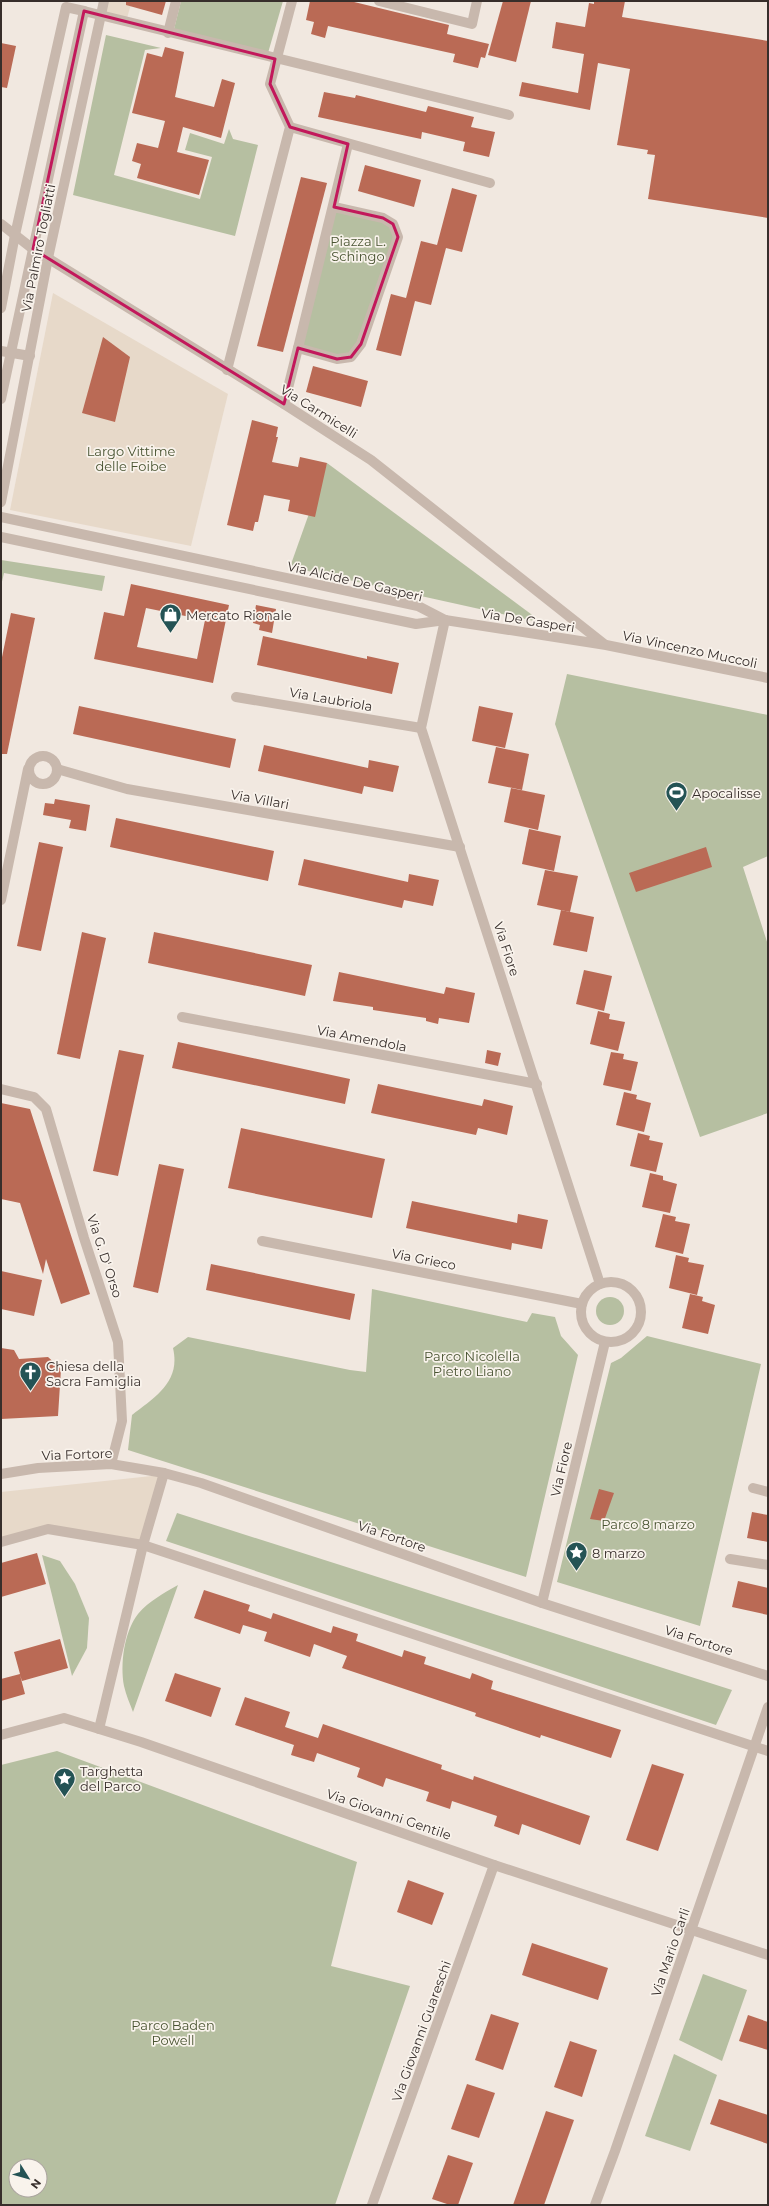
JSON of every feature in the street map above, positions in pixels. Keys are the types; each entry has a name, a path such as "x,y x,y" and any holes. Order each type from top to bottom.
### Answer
{"street":[{"name":"Via Palmiro Togliatti","path":"1,502 48,258 104,1"},
{"path":"168,33 176,1"},
{"path":"227,370 290,127 270,84 275,59 292,1"},
{"path":"379,1 472,24 477,1"},
{"path":"1,308 15,235 66,7 508,115"},
{"name":"Via Palmiro Togliatti","path":"1,399 84,11"},
{"path":"290,127 490,183"},
{"path":"284,404 334,207 348,144"},
{"path":"298,348 337,359 350,357 361,344 398,237 392,224 383,218 334,207"},
{"name":"Via Carmicelli","path":"1,224 33,249 284,404 371,460 606,645"},
{"path":"1,351 30,356"},
{"name":"Via Alcide De Gasperi","path":"1,517 418,606 445,620"},
{"name":"Via Alcide De Gasperi","path":"1,536 416,624 445,620"},
{"path":"421,728 445,620"},
{"name":"Via De Gasperi","path":"445,620 606,645"},
{"name":"Via Vincenzo Muccoli","path":"606,645 768,678"},
{"name":"Via Laubriola","path":"236,697 421,728"},
{"name":"Via Fiore","path":"421,728 537,1084 600,1284"},
{"path":"1,900 28,769 34,758 42,756 53,760 57,769 53,780 44,784 32,780 28,769"},
{"name":"Via Villari","path":"57,769 127,789 460,847"},
{"name":"Via Amendola","path":"182,1018 537,1084"},
{"name":"Via G. D' Orso","path":"1,1089 34,1097 46,1109 84,1238 113,1323 118,1342 122,1421 111,1464"},
{"name":"Via Grieco","path":"262,1241 582,1304"},
{"path":"610,1282 620,1283 629,1288 636,1295 641,1304 642,1314 639,1324 633,1333 625,1339 615,1342 605,1342 596,1338 584,1325 581,1314 582,1304 586,1295 600,1284 610,1282"},
{"name":"Via Fiore","path":"542,1603 605,1342"},
{"name":"Via Fortore","path":"1,1474 38,1468 111,1464 164,1473 201,1483 542,1603 768,1676"},
{"path":"100,1729 143,1545 164,1473"},
{"path":"753,1488 768,1492"},
{"path":"1,1542 48,1529 143,1545 768,1751"},
{"path":"730,1559 768,1565"},
{"name":"Via Mario Carli","path":"595,2205 615,2151 768,1706"},
{"name":"Via Giovanni Gentile","path":"1,1735 64,1718 100,1729 494,1865 692,1928 768,1955"},
{"name":"Via Giovanni Guareschi","path":"372,2205 494,1865"}],"highlighted area":[{"path":"84,11 275,59 270,84 290,127 348,144 334,207 383,218 393,224 398,237 361,344 351,357 337,359 298,348 284,404 33,249"}],"green space":[{"path":"181,1 283,1 268,53 174,29"},
{"path":"106,35 161,48 145,50 114,175 200,199 212,157 185,150 190,133 224,144 229,129 233,139 258,145 235,236 73,195"},
{"name":"Piazza L. Schingo","path":"334,207 383,218 398,237 351,357 298,348"},
{"path":"327,463 543,623 290,567"},
{"path":"1,560 105,576 102,591 4,573 1,586"},
{"path":"567,674 768,715 768,856 743,867 768,945 768,1113 700,1137 555,724"},
{"name":"Parco Nicolella Pietro Liano","path":"372,1289 527,1322 532,1313 555,1317 561,1336 578,1355 526,1577 128,1450 132,1415 164,1388 170,1379 173,1370 173,1348 188,1337 366,1372"},
{"path":"610,1297 616,1298 620,1301 623,1305 623,1317 620,1321 616,1324 610,1325 604,1324 600,1321 597,1317 596,1311 597,1305 600,1301 604,1298"},
{"name":"Parco 8 marzo","path":"647,1336 761,1364 700,1626 557,1582 611,1363 621,1358"},
{"path":"177,1513 732,1690 716,1725 166,1541"},
{"path":"42,1555 60,1561 75,1584 89,1618 87,1648 72,1676"},
{"path":"178,1585 133,1712 125,1689 123,1677 124,1648 129,1630 133,1621 142,1609"},
{"name":"Parco Baden Powell","path":"57,1751 357,1862 331,1966 410,1986 335,2205 1,2205 1,1765"},
{"path":"703,1974 747,1990 722,2061 679,2040"},
{"path":"674,2054 717,2075 690,2151 645,2136"}],"shaded area":[{"path":"108,1 132,1 127,18 105,12"},
{"name":"Largo Vittime delle Foibe","path":"53,293 228,394 191,546 10,510"},
{"path":"161,1475 142,1542 48,1527 1,1539 1,1492"}],"building":[{"path":"126,1 166,1 162,15 126,5"},
{"path":"310,1 350,1 449,25 447,34 489,44 485,58 481,57 478,68 453,62 455,54 328,26 325,38 311,34 314,22 306,20"},
{"path":"503,1 531,1 516,62 488,55"},
{"path":"594,1 625,1 622,17 768,41 768,218 648,199 655,155 647,154 648,150 617,145 630,69 598,63 590,110 519,96 522,82 578,93 584,54 552,48 556,22 585,27 589,3 594,4"},
{"path":"1,43 16,46 7,88 1,87"},
{"path":"165,47 184,52 175,97 214,107 222,79 235,83 221,138 183,127 177,152 209,160 199,195 137,178 141,164 132,161 137,143 158,148 165,121 132,113 147,53 162,57"},
{"path":"324,92 355,98 356,95 426,112 428,106 474,117 471,127 495,132 489,157 463,151 465,142 422,132 421,139 318,117"},
{"path":"365,165 421,180 414,207 358,191"},
{"path":"301,177 327,183 283,352 257,346"},
{"path":"452,188 477,195 462,252 446,248 431,305 415,301 401,356 376,350 391,294 406,298 421,241 437,245"},
{"path":"103,337 130,357 115,422 82,413"},
{"path":"313,366 368,381 361,407 306,392"},
{"path":"252,420 278,427 276,437 278,437 272,462 298,467 300,457 327,463 315,517 288,511 290,500 264,495 258,522 255,522 253,531 227,525"},
{"path":"131,584 229,605 213,683 94,659 104,612 124,616","holes":["146,608 205,620 197,659 137,647"]},
{"path":"256,605 276,609 272,633 259,630 260,625 253,623"},
{"path":"11,613 35,618 7,754 1,754 1,662"},
{"path":"263,636 367,659 367,656 399,663 392,694 257,665"},
{"path":"79,706 236,739 230,768 73,734"},
{"path":"479,706 513,713 505,748 472,741"},
{"path":"264,745 368,768 369,760 399,766 393,792 364,786 362,794 258,771"},
{"path":"496,747 529,754 522,790 488,783"},
{"path":"511,788 545,795 538,830 504,822"},
{"path":"55,799 90,805 86,831 69,828 71,820 43,815 45,803 54,804"},
{"path":"116,818 274,851 268,881 110,847"},
{"path":"529,829 561,836 554,871 522,864"},
{"path":"39,842 63,847 41,951 17,946"},
{"path":"706,847 712,867 636,892 629,873"},
{"path":"304,859 408,882 409,874 439,880 433,906 404,900 402,908 298,885"},
{"path":"545,870 578,876 570,912 537,905"},
{"path":"561,910 594,917 587,952 553,945"},
{"path":"82,932 106,938 80,1059 57,1054"},
{"path":"154,932 312,965 305,996 148,963"},
{"path":"584,970 612,976 604,1011 576,1004"},
{"path":"339,972 444,994 446,987 475,993 469,1023 439,1018 438,1024 426,1021 426,1018 373,1010 373,1007 333,1001"},
{"path":"598,1011 610,1014 609,1019 625,1022 618,1051 590,1044"},
{"path":"178,1042 350,1079 345,1104 172,1068"},
{"path":"119,1050 144,1055 118,1176 93,1171"},
{"path":"487,1050 501,1053 498,1066 485,1063"},
{"path":"611,1052 624,1054 623,1059 638,1062 631,1091 603,1085"},
{"path":"378,1084 482,1106 484,1099 513,1106 507,1135 478,1128 476,1135 371,1113"},
{"path":"624,1092 637,1095 636,1099 651,1103 644,1132 616,1125"},
{"path":"1,1103 30,1109 90,1294 61,1304 46,1259 43,1274 20,1203 1,1199"},
{"path":"241,1128 385,1159 372,1218 228,1188"},
{"path":"638,1133 650,1136 649,1140 663,1143 656,1172 630,1166"},
{"path":"159,1164 184,1169 158,1293 133,1287"},
{"path":"650,1173 663,1176 663,1180 677,1184 670,1213 642,1207"},
{"path":"412,1201 517,1223 518,1214 548,1220 542,1249 512,1243 511,1250 406,1228"},
{"path":"663,1214 676,1217 675,1221 690,1224 683,1254 655,1247"},
{"path":"676,1255 689,1258 688,1262 704,1265 697,1295 669,1288"},
{"path":"211,1264 355,1294 350,1320 206,1290"},
{"path":"1,1271 42,1280 34,1316 1,1309"},
{"path":"690,1294 703,1297 702,1301 715,1305 708,1334 682,1328"},
{"name":"Chiesa della Sacra Famiglia","path":"1,1348 14,1350 19,1359 48,1357 61,1369 58,1416 1,1419"},
{"path":"599,1489 614,1493 604,1521 590,1519"},
{"path":"752,1512 768,1515 768,1542 747,1538"},
{"path":"37,1553 46,1584 1,1597 1,1563"},
{"path":"738,1581 768,1588 768,1615 732,1607"},
{"path":"204,1590 250,1605 248,1611 271,1619 273,1613 331,1633 333,1626 358,1634 356,1641 402,1657 404,1650 426,1657 424,1664 470,1679 472,1673 493,1681 491,1689 621,1730 611,1758 541,1735 540,1738 475,1716 476,1713 342,1668 347,1656 314,1644 310,1657 264,1641 267,1632 243,1625 240,1634 194,1618"},
{"path":"60,1639 68,1668 22,1681 20,1675 25,1694 1,1701 1,1679 20,1674 14,1652"},
{"path":"175,1673 221,1688 211,1717 165,1701"},
{"path":"245,1697 290,1712 285,1727 318,1738 323,1724 442,1765 441,1769 473,1780 474,1776 590,1816 580,1845 522,1824 519,1835 494,1826 497,1816 452,1801 450,1809 426,1801 429,1792 386,1778 383,1787 357,1777 360,1768 317,1753 314,1762 291,1755 294,1745 235,1725"},
{"path":"652,1764 684,1774 658,1851 626,1840"},
{"path":"408,1880 444,1893 432,1925 397,1912"},
{"path":"532,1943 608,1968 598,2000 522,1975"},
{"path":"491,2014 519,2023 503,2070 475,2060"},
{"path":"748,2015 768,2022 768,2050 739,2041"},
{"path":"570,2041 597,2050 582,2097 554,2087"},
{"path":"467,2084 495,2093 479,2138 451,2129"},
{"path":"719,2099 768,2115 768,2144 710,2124"},
{"path":"546,2111 574,2120 544,2205 513,2205"},
{"path":"448,2155 473,2163 458,2205 450,2205 432,2199"}],"place":[{"name":"Mercato Rionale","path":"171,634"},
{"name":"Apocalisse","path":"677,812"},
{"name":"Chiesa della Sacra Famiglia","path":"30,1392"},
{"name":"8 marzo","path":"577,1572"},
{"name":"Targhetta del Parco","path":"65,1798"}]}
